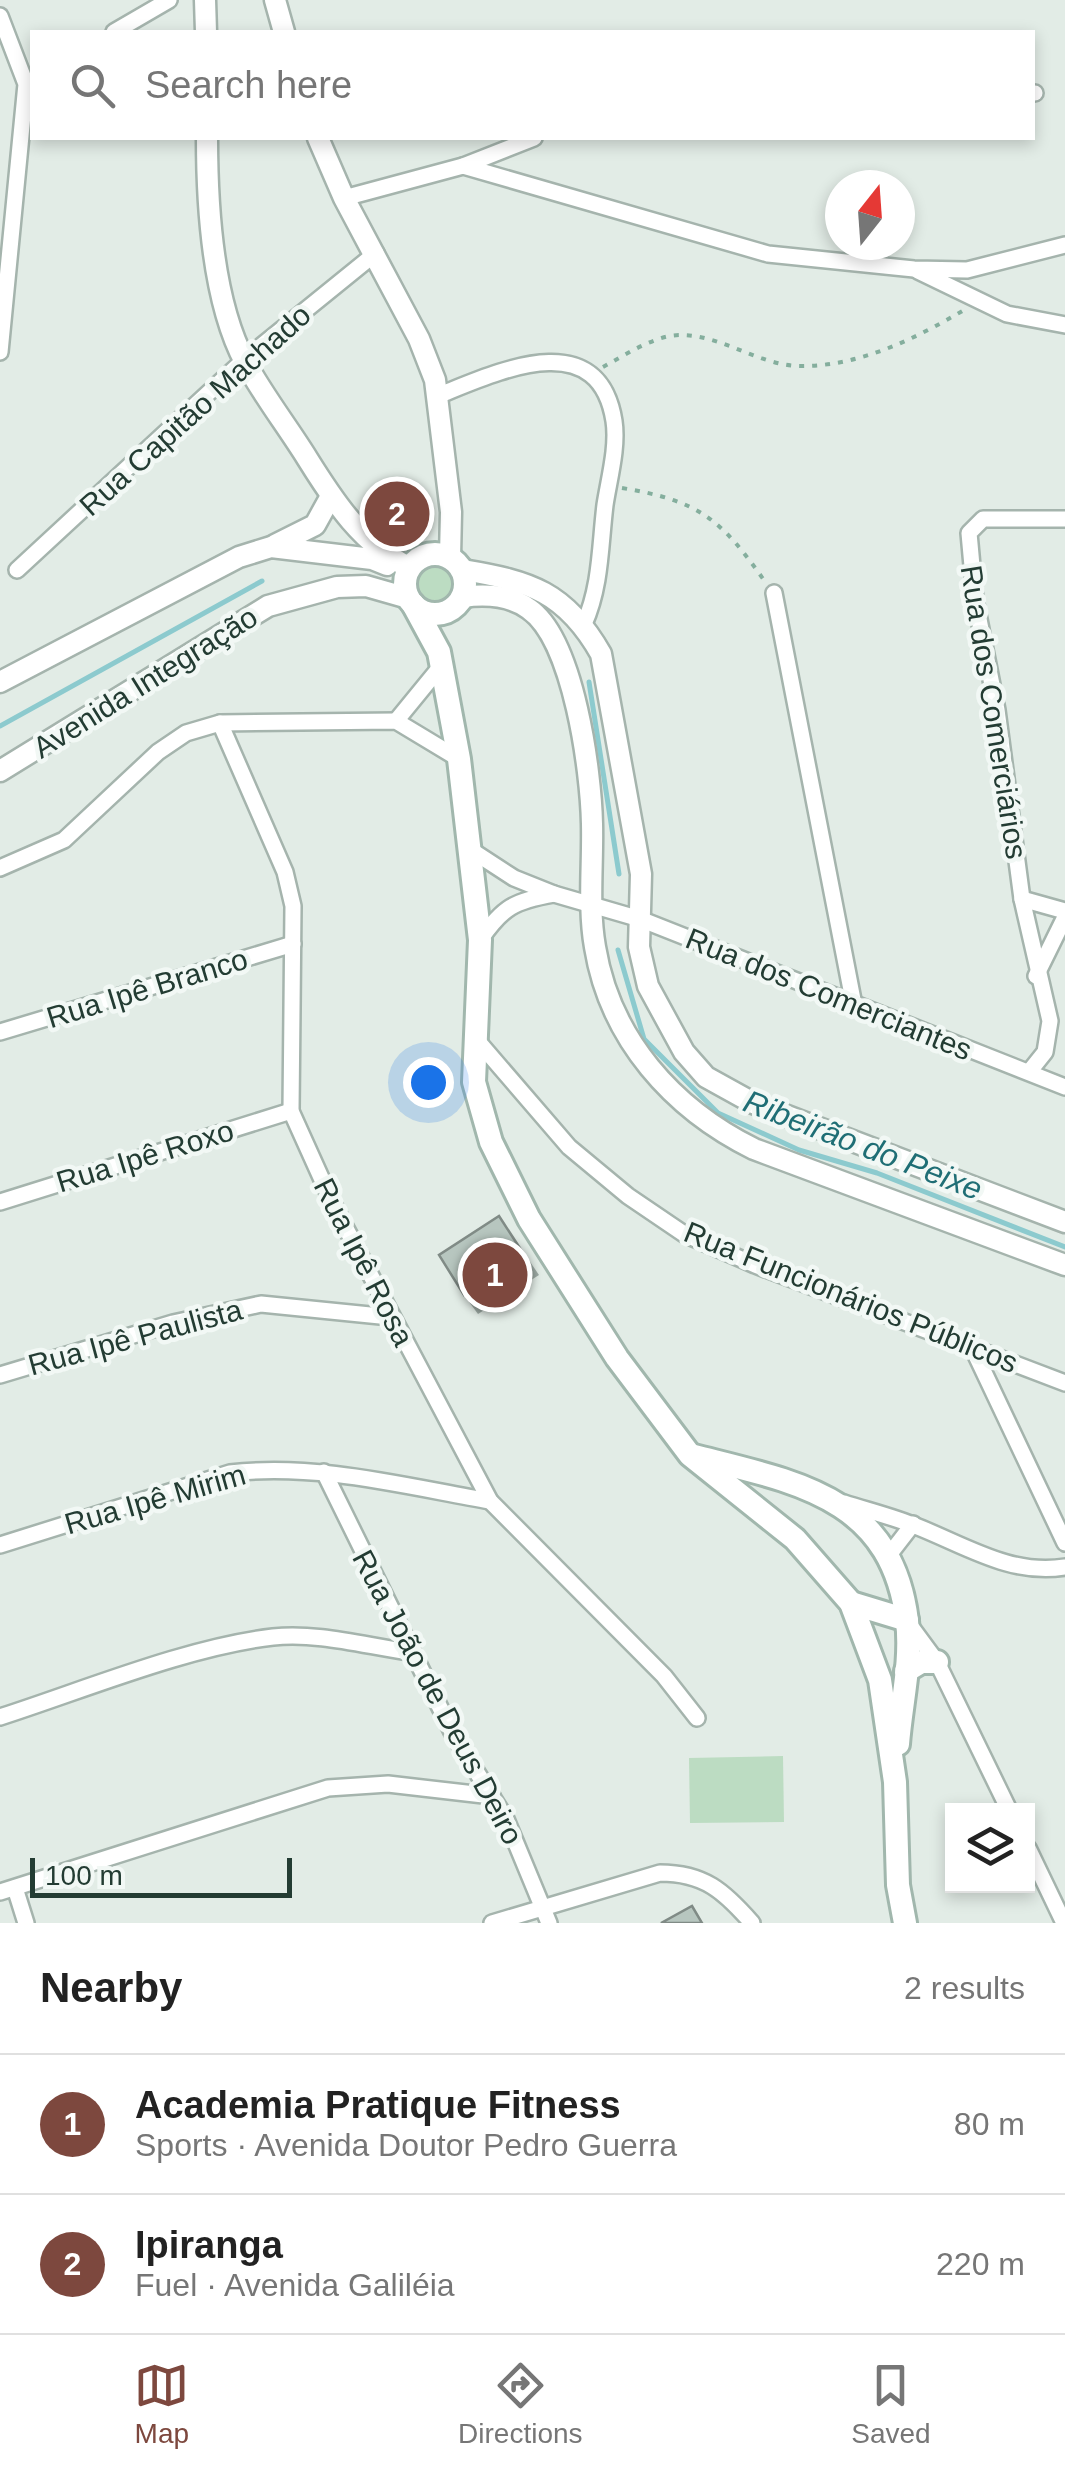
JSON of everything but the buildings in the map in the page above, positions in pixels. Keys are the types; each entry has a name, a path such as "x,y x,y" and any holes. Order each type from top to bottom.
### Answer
{"main road":[{"path":"440,659 456,604 456,564 428,554 408,571 411,601 440,659 458,759 480,940 472,1034 474,1082 491,1142 529,1219 617,1358 690,1455 795,1539 851,1602 865,1631 880,1680 894,1782 898,1885 905,1923"},
{"path":"411,601 430,614 456,604"},
{"path":"690,1455 779,1479 836,1500 868,1526 889,1555 907,1620 906,1671 894,1782"},
{"path":"755,1506 779,1479"},
{"path":"851,1602 907,1620"},
{"path":"906,1671 921,1662 937,1662"}],"street":[{"path":"117,30 169,0"},
{"path":"206,0 206,30"},
{"path":"275,0 283,30"},
{"path":"0,16 29,82 0,352"},
{"path":"206,140 207,208 226,306 244,360 331,496 374,548 408,571"},
{"path":"319,140 344,198 419,339 437,396 456,564 546,592 584,624 601,654 642,874 639,947 648,986 684,1052 706,1077 796,1121 1065,1222"},
{"path":"344,198 463,166 529,140"},
{"path":"463,166 768,254 914,270 966,270 1065,246"},
{"name":"Rua Capitão Machado","path":"17,570 244,360 376,254"},
{"path":"914,270 1007,314 1065,326"},
{"path":"437,396 535,361 563,363 590,374 607,401 614,422 595,600 584,624"},
{"path":"271,547 315,525 331,496"},
{"name":"Rua dos Comerciários","path":"1029,1072 1045,1052 1050,1036 1022,899 997,710 974,599 968,548 972,526 984,519 1065,519"},
{"name":"Avenida Integração","path":"0,682 239,557 271,547 372,559 408,571"},
{"name":"Avenida Integração","path":"0,771 268,606 338,587 366,586 411,601"},
{"path":"774,593 854,1005"},
{"path":"456,604 506,598 530,609 548,628 564,660 592,819 594,946 617,1016 643,1062 703,1120 754,1149 1065,1265"},
{"path":"396,722 440,659"},
{"path":"0,868 64,840 158,752 186,733 220,723 396,722 458,759"},
{"name":"Rua Ipê Rosa","path":"220,723 285,872 294,944 291,1111 390,1317 490,1501 664,1676 697,1718"},
{"name":"Rua dos Comerciantes","path":"471,850 514,878 554,894 640,919 1065,1087"},
{"path":"480,940 499,913 522,899 554,894"},
{"name":"Rua dos Comerciários","path":"1022,899 1065,914"},
{"path":"1036,976 1065,914"},
{"name":"Rua Ipê Branco","path":"0,1032 294,944"},
{"name":"Rua Funcionários Públicos","path":"472,1034 569,1147 628,1196 684,1234 1065,1383"},
{"name":"Rua Ipê Roxo","path":"0,1202 291,1111"},
{"name":"Rua Ipê Paulista","path":"0,1374 174,1323 261,1304 390,1317"},
{"path":"973,1349 1065,1543"},
{"name":"Rua Ipê Mirim","path":"0,1545 230,1472 267,1468 324,1472 490,1501"},
{"name":"Rua João de Deus Deiro","path":"324,1472 410,1652 453,1734 492,1796 549,1923"},
{"path":"836,1500 913,1524 1024,1568 1065,1567"},
{"path":"889,1555 913,1524"},
{"path":"907,1620 937,1662 1006,1803"},
{"path":"0,1717 216,1648 274,1637 304,1636 410,1652"},
{"path":"26,1923 8,1890 328,1788 388,1784 492,1796"},
{"path":"1035,1863 1064,1923"},
{"path":"492,1923 660,1872 688,1873 710,1881 752,1923"}],"path":[{"path":"590,374 647,343 685,334 781,364 801,366 858,357 913,340 980,300"},
{"path":"608,486 674,497 695,506 722,527 774,593"}],"green space":[{"path":"435,558 452,565 459,582 452,599 435,606 418,599 411,582 418,565"},
{"path":"783,1756 784,1822 690,1823 689,1758"}],"waterway":[{"name":"Ribeirão do Peixe","path":"0,726 262,581"},
{"name":"Ribeirão do Peixe","path":"589,682 619,874"},
{"name":"Ribeirão do Peixe","path":"618,950 644,1039 718,1113 799,1150 877,1173 1065,1247"}],"place":[{"name":"Ipiranga","path":"397,514"},
{"name":"Academia Pratique Fitness","path":"495,1275"}]}
